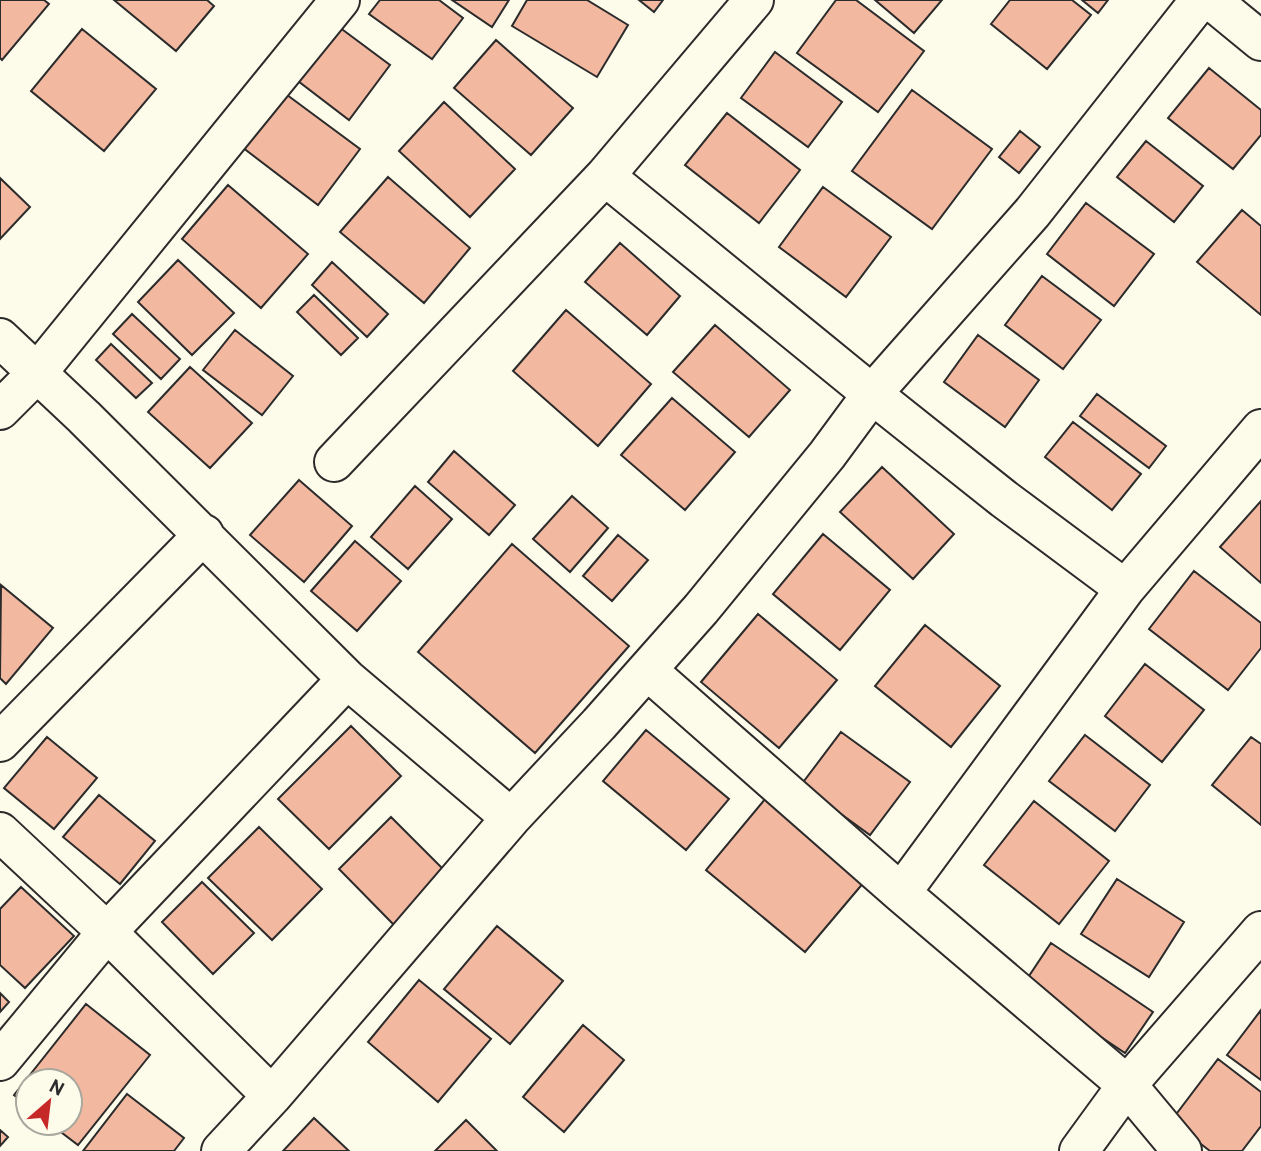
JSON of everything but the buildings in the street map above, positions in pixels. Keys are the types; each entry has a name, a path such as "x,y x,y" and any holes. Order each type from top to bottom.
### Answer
{"street":[{"path":"0,410 37,373 340,0"},
{"path":"334,462 606,176 754,0"},
{"path":"221,1151 272,1096 511,818 600,724 701,609 827,455 872,394 1032,213 1200,0"},
{"path":"1211,0 1261,41"},
{"path":"606,176 872,394 1004,499 1125,589"},
{"path":"0,338 204,534 347,679 511,818"},
{"path":"901,893 1125,589 1261,429"},
{"path":"0,742 204,534"},
{"path":"647,670 901,893 1127,1085 1182,1151"},
{"path":"0,1061 107,932 347,679"},
{"path":"0,832 107,932 272,1096"},
{"path":"1079,1151 1127,1085 1261,931"}]}
